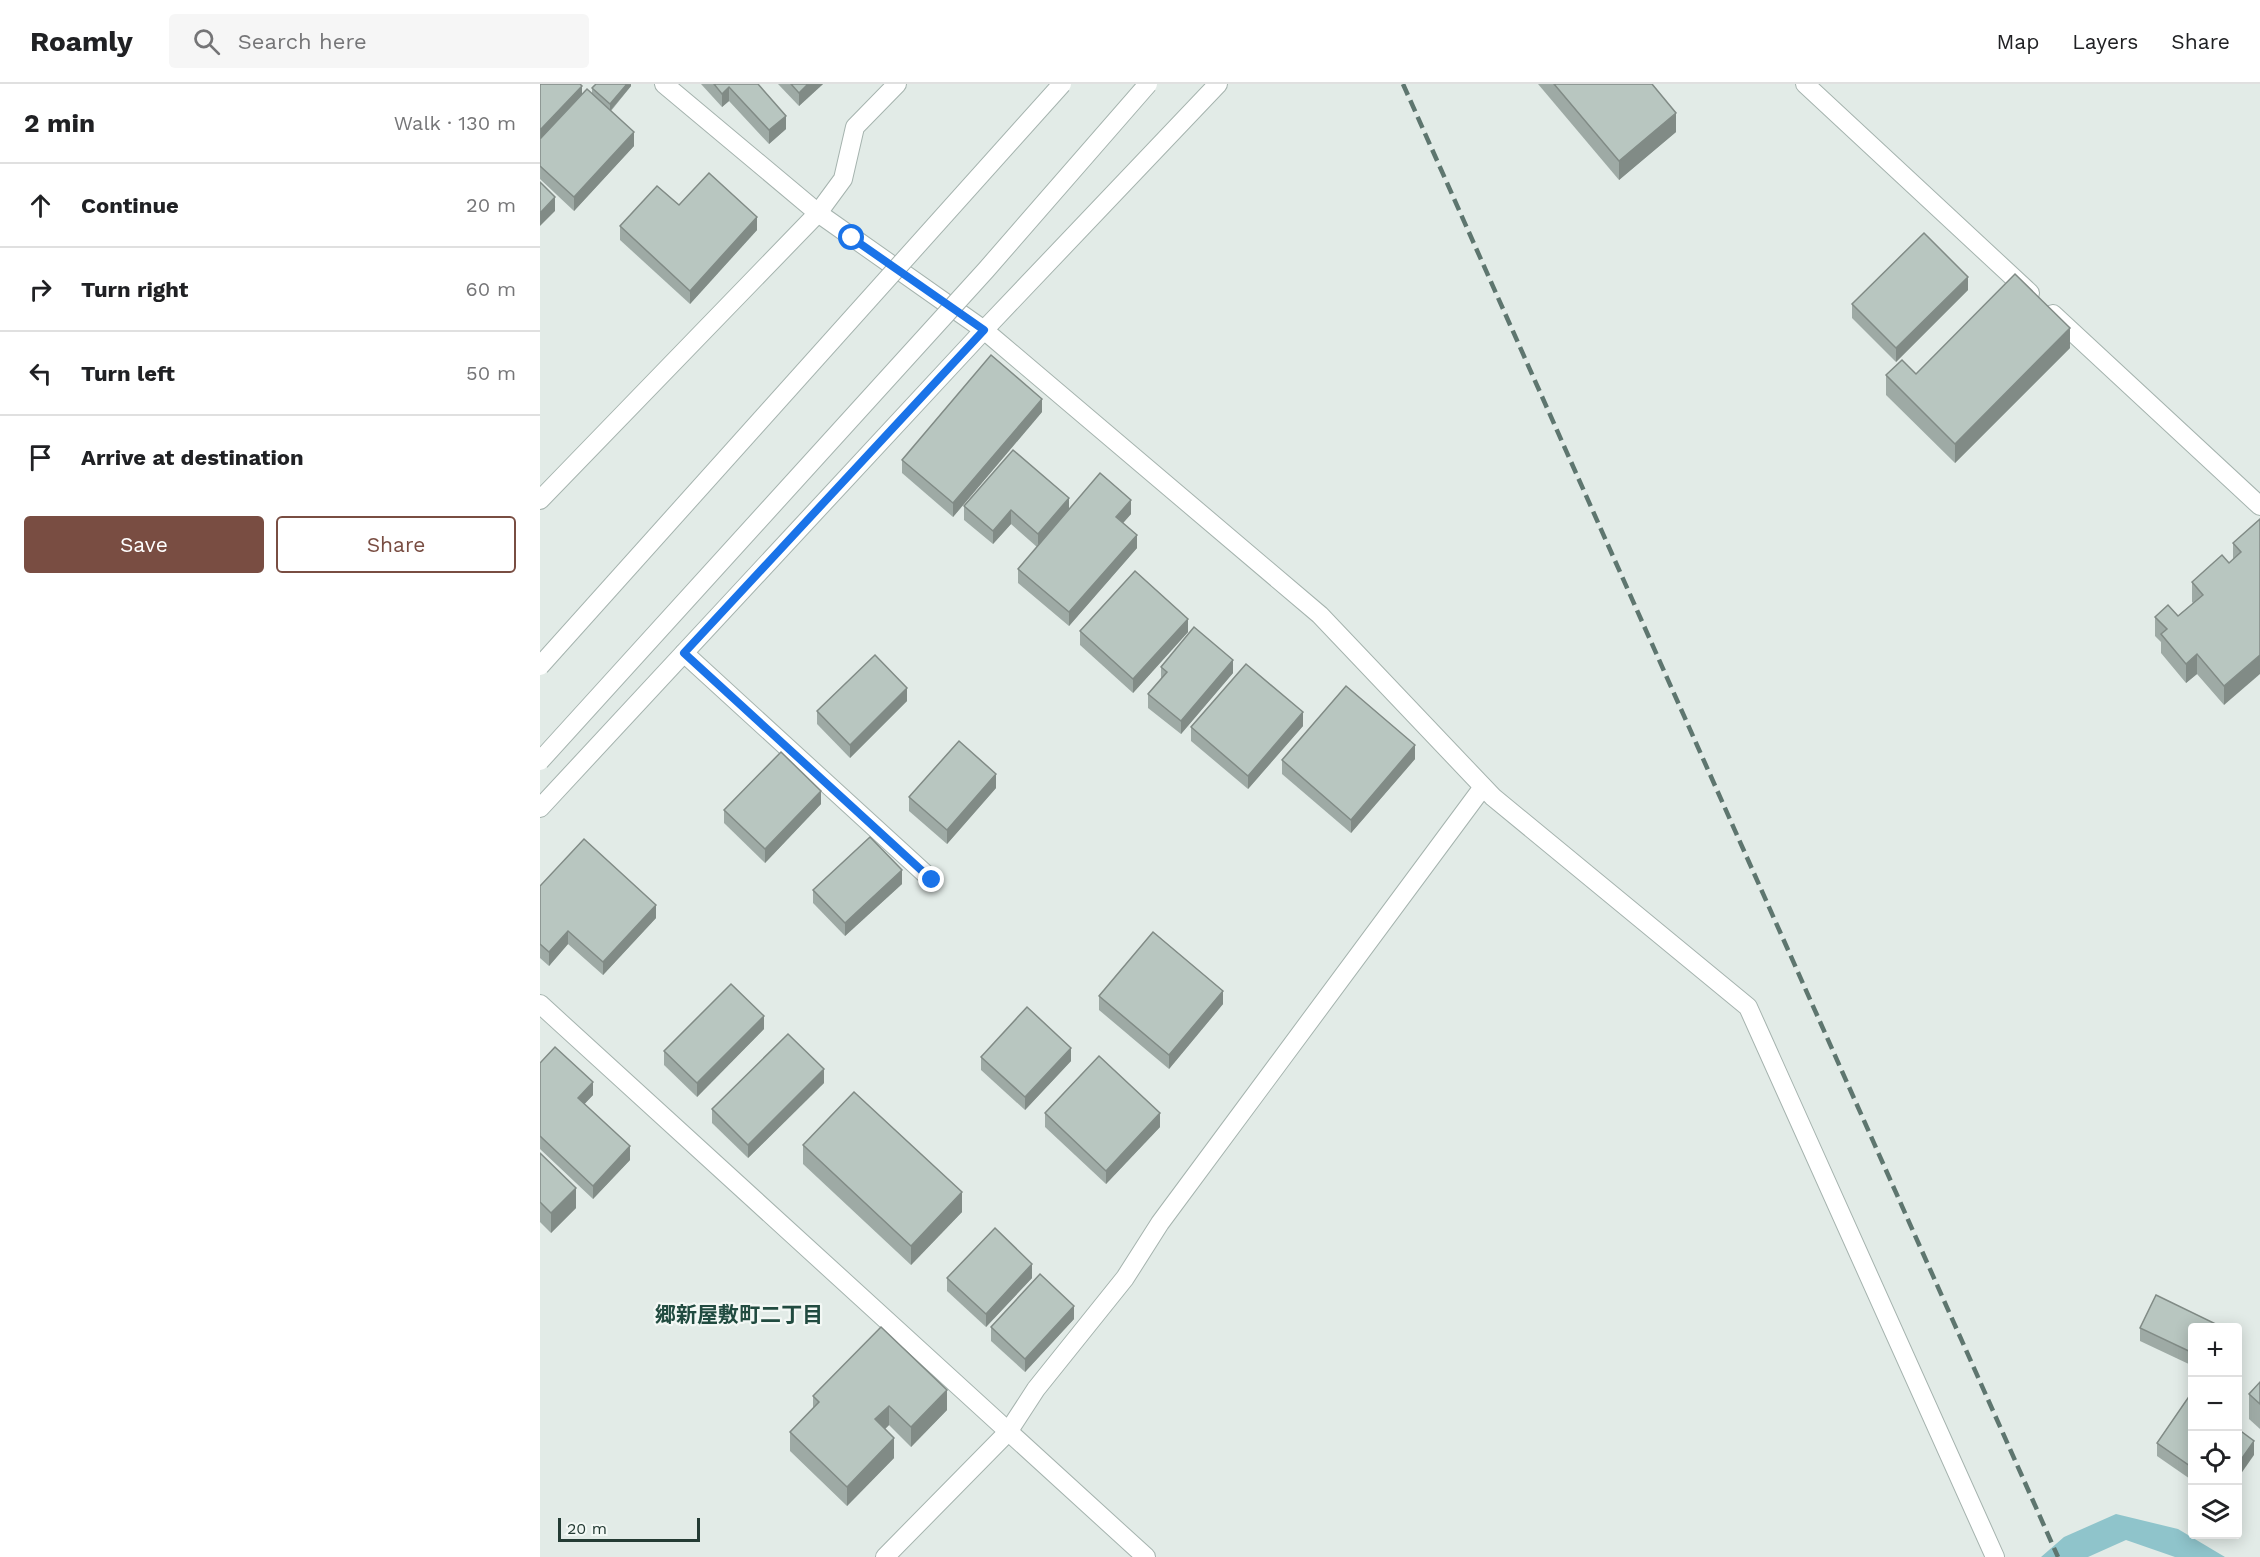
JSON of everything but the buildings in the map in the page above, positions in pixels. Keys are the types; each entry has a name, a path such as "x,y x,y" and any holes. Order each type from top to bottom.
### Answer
{"street":[{"path":"664,84 818,213 984,330 1320,615 1483,787 1748,1007 1995,1557"},
{"path":"540,500 818,213 843,179 855,127 897,84"},
{"path":"540,666 1062,84"},
{"path":"540,761 986,270 1148,84"},
{"path":"540,808 984,330 1218,84"},
{"path":"1805,84 2260,506"},
{"path":"684,653 932,880"},
{"path":"885,1557 1008,1432 1036,1389 1125,1278 1160,1223 1483,787"},
{"path":"540,1004 1146,1557"}],"water":[{"path":"2116,1514 2178,1529 2188,1535 2188,1539 2195,1539 2225,1557 2175,1557 2126,1540 2088,1557 2041,1557 2064,1537"}],"railway":[{"path":"1403,84 2058,1557"}],"district":[{"name":"郷新屋敷町二丁目","path":"739,1314"}],"route":[{"path":"852,238 984,330 684,653 932,880"}]}
